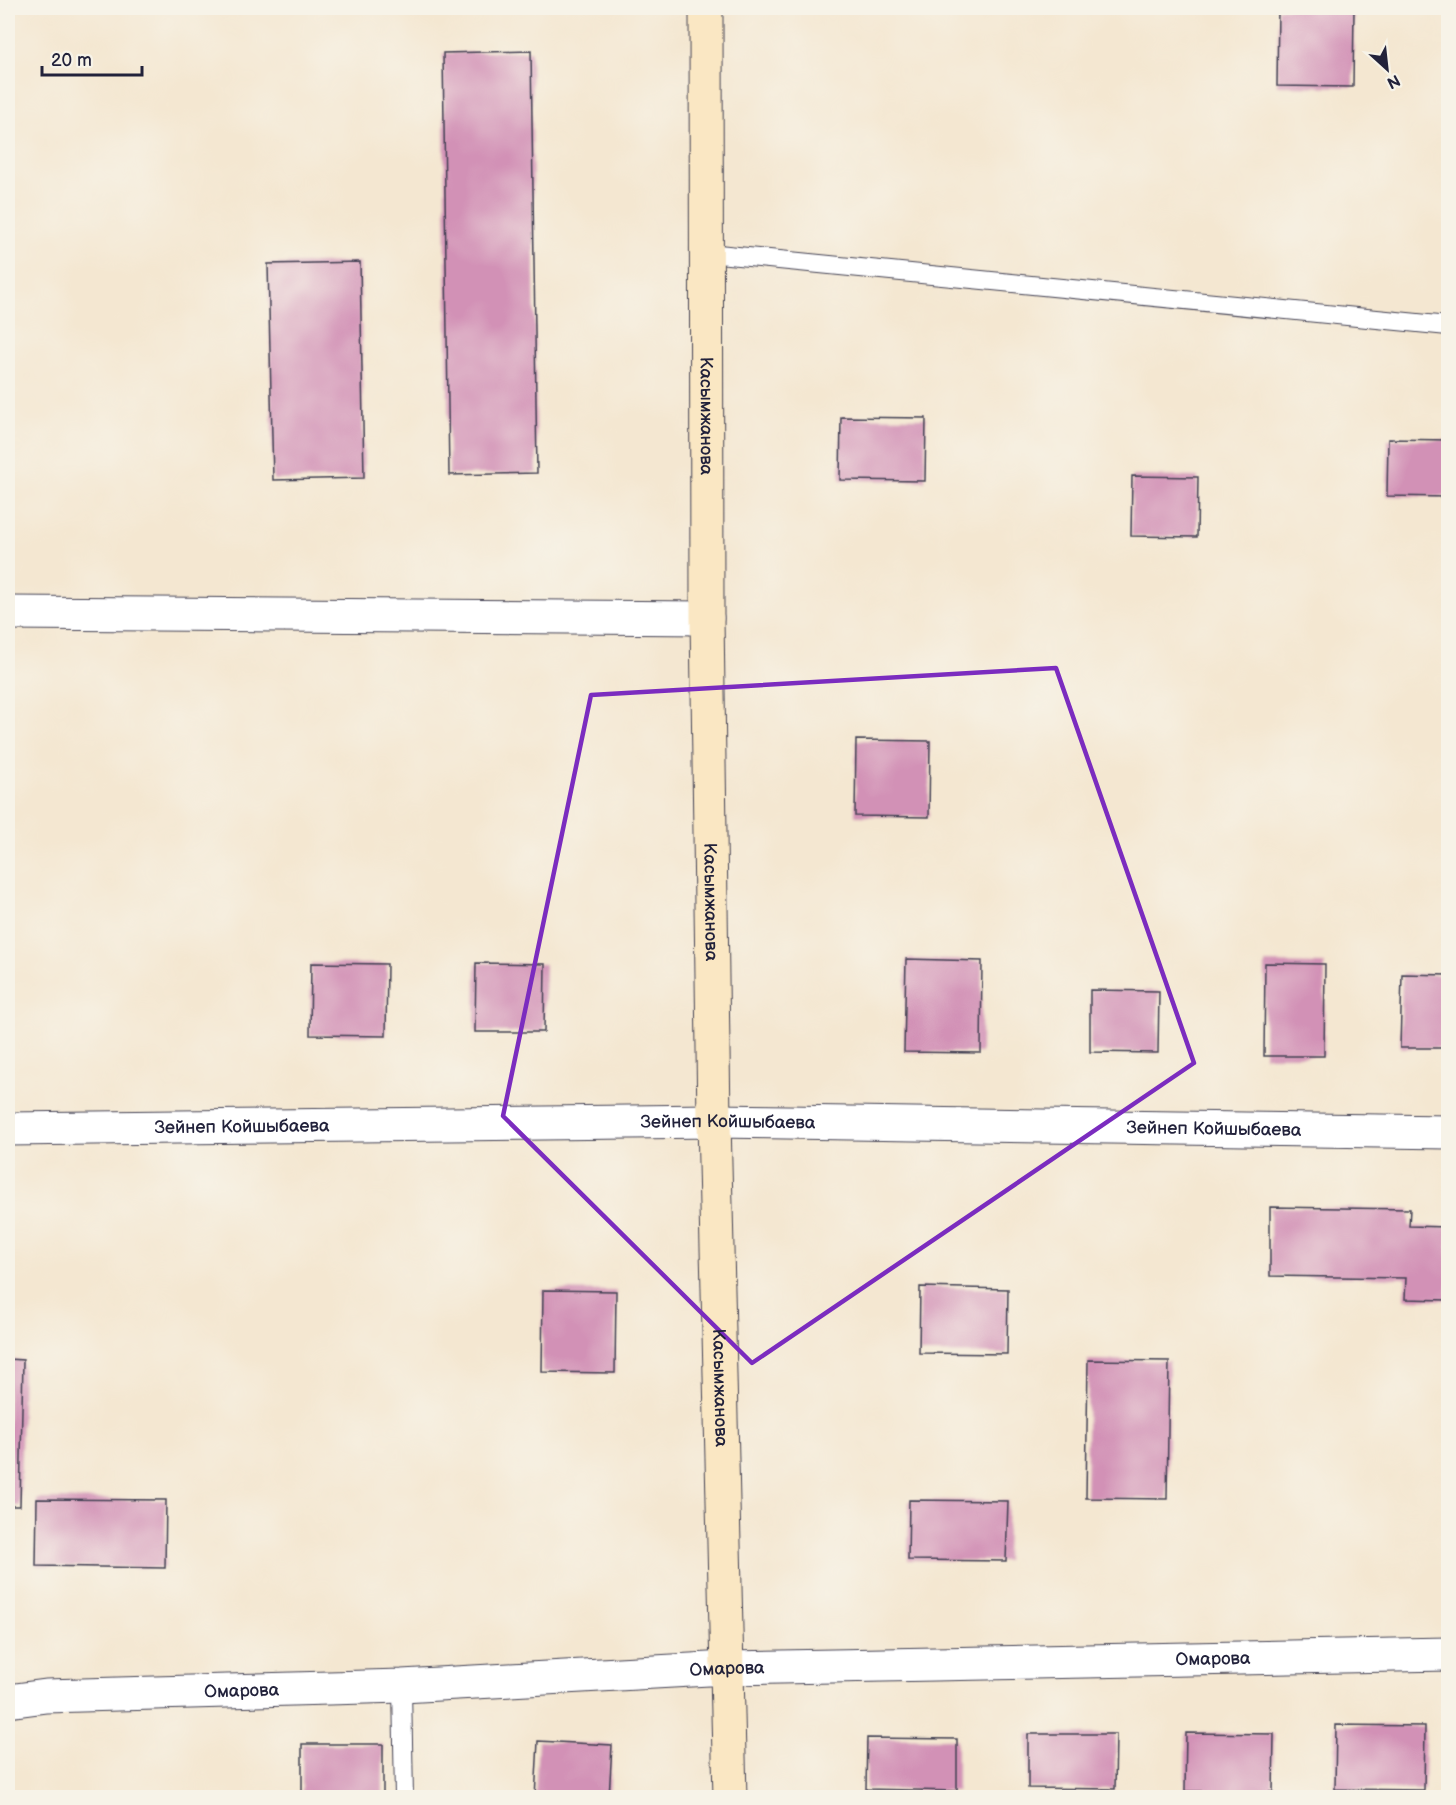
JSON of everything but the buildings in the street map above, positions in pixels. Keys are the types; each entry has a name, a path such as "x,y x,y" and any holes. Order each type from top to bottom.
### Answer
{"street":[{"name":"Касымжанова","path":"706,8 707,618 714,1121 730,1797"},
{"path":"8,613 707,618"},
{"name":"Зейнеп Койшыбаева","path":"8,1129 714,1121 1449,1132"},
{"name":"Омарова","path":"8,1701 46,1696 402,1686 727,1668 1449,1654"}],"lane":[{"path":"708,253 1449,326"},
{"path":"402,1686 405,1797"}],"highlighted area":[{"path":"1056,668 1194,1063 752,1363 503,1116 591,695"}]}
